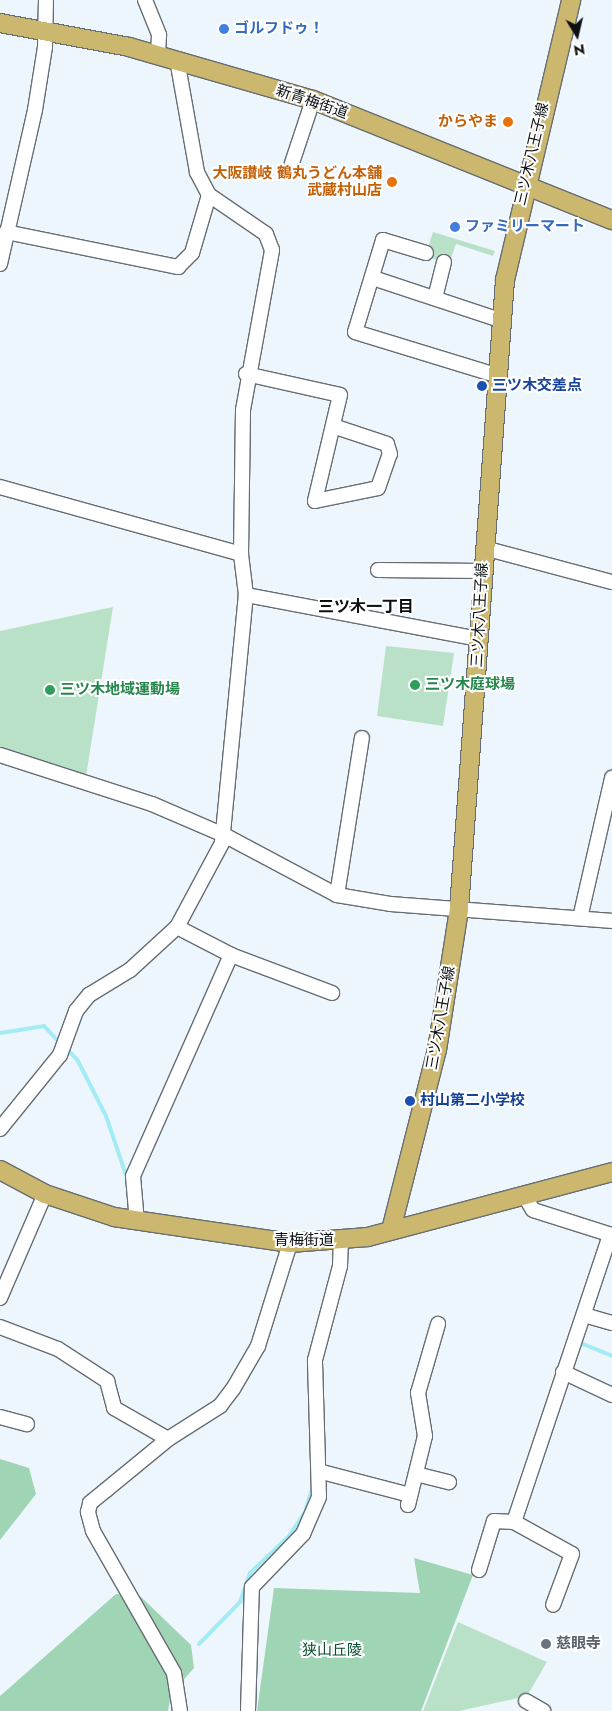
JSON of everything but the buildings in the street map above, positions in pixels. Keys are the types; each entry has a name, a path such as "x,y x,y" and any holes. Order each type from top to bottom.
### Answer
{"main road":[{"name":"三ツ木八王子線","path":"391,1230 437,1050 459,909 500,320 525,184 572,0"},
{"name":"新青梅街道","path":"0,23 47,30 158,54 313,100 612,220"},
{"name":"青梅街道","path":"0,1170 45,1194 137,1222 290,1243 341,1241 391,1230 612,1172"}],"street":[{"path":"0,264 35,110 47,30 46,0"},
{"path":"145,0 158,35 158,54"},
{"path":"0,1129 60,1055 76,1011 89,995 130,970 177,927 224,835 246,595 241,554 246,374 272,250 266,234 209,196 197,172 177,60"},
{"path":"292,163 313,100"},
{"path":"6,232 178,267 192,253 209,196"},
{"path":"426,253 384,240 374,278 355,332 496,375"},
{"path":"435,298 444,262"},
{"path":"374,278 500,320"},
{"path":"246,374 340,395 333,426 321,460 315,500 378,488 390,454 387,444 333,426"},
{"path":"0,487 241,554"},
{"path":"484,548 612,582"},
{"path":"378,570 482,571"},
{"path":"246,595 478,639"},
{"path":"337,895 362,738"},
{"path":"0,755 152,804 224,835 337,895 459,909 612,921"},
{"path":"580,918 612,778"},
{"path":"177,927 231,955 332,993"},
{"path":"137,1222 133,1176 231,955"},
{"path":"0,1298 45,1194"},
{"path":"514,1522 611,1235 533,1210 524,1195"},
{"path":"248,1711 252,1587 303,1534 319,1497 322,1472 314,1448 315,1360 340,1266 341,1241"},
{"path":"180,1711 174,1673 93,1531 88,1512 90,1503 168,1439 220,1406 233,1389 258,1346 290,1243"},
{"path":"584,1315 612,1323"},
{"path":"322,1472 409,1500 425,1436 418,1393 438,1324"},
{"path":"2,1331 58,1349 107,1381 114,1408 168,1439"},
{"path":"564,1372 612,1395"},
{"path":"0,1417 27,1424"},
{"path":"416,1474 449,1482"},
{"path":"479,1570 494,1521 514,1522 572,1554 553,1605"},
{"path":"526,1701 543,1711"}],"green space":[{"path":"433,232 495,251 493,256 456,244 449,264 425,256"},
{"name":"三ツ木地域運動場","path":"113,607 86,776 0,748 0,631"},
{"name":"三ツ木庭球場","path":"386,646 454,653 443,726 377,716"},
{"path":"0,1459 29,1468 36,1494 0,1540"},
{"name":"狭山丘陵","path":"414,1558 473,1575 421,1711 257,1711 274,1588 420,1593"},
{"path":"116,1594 141,1597 191,1645 194,1668 171,1694 168,1711 0,1711 0,1696"},
{"path":"458,1622 547,1662 527,1696 459,1711 423,1711"}],"waterway":[{"path":"0,1033 44,1026 57,1040"},
{"path":"67,1049 78,1061 106,1116 126,1175"},
{"path":"583,1344 612,1356"},
{"path":"199,1644 240,1602 250,1573 289,1536 305,1512 313,1485"}],"place":[{"name":"ゴルフドゥ！","path":"224,29"},
{"name":"からやま","path":"508,122"},
{"name":"大阪讃岐 鶴丸うどん本舗 武蔵村山店","path":"392,182"},
{"name":"ファミリーマート","path":"455,227"},
{"name":"三ツ木交差点","path":"482,386"},
{"name":"三ツ木庭球場","path":"415,685"},
{"name":"三ツ木地域運動場","path":"50,690"},
{"name":"村山第二小学校","path":"410,1101"},
{"name":"慈眼寺","path":"546,1644"}],"district":[{"name":"三ツ木一丁目","path":"366,607"}]}
